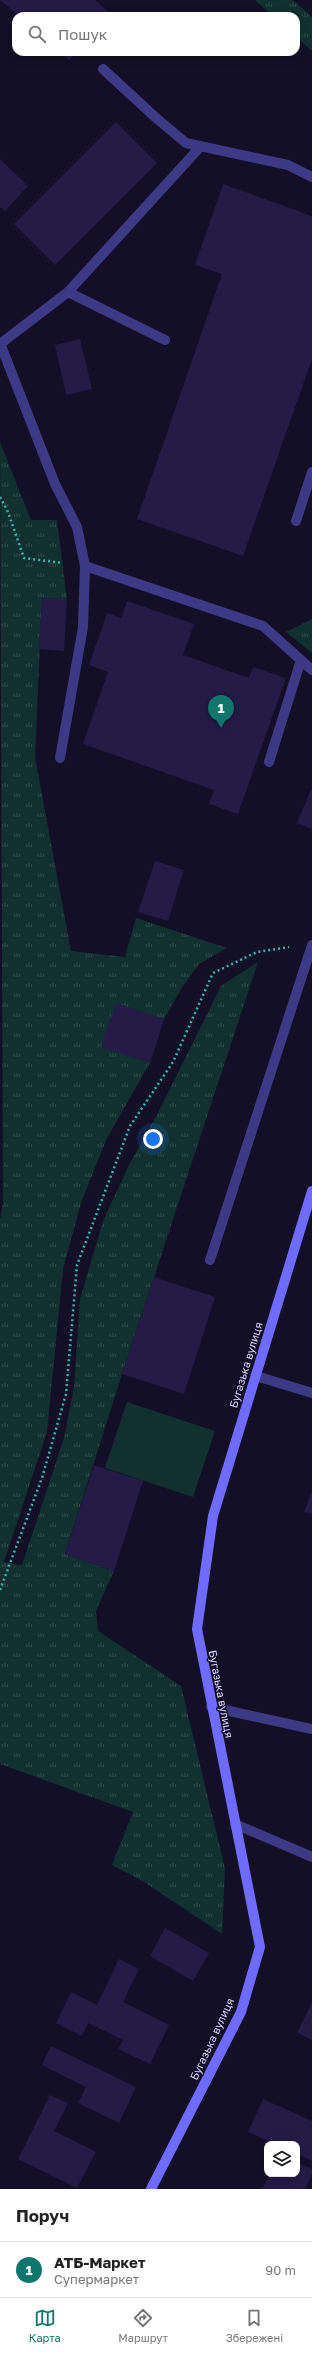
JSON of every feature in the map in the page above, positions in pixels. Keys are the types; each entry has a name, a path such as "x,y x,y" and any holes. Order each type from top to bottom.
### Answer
{"street":[{"name":"Бугазька вулиця","path":"151,2189 240,2012 260,1947 211,1706 197,1629 213,1516 312,1191"}],"lane":[{"path":"103,69 155,117 186,143 288,165 312,176"},
{"path":"60,758 83,627 85,566 77,527 55,484 0,344 68,292 201,146"},
{"path":"68,292 165,340"},
{"path":"296,521 312,472"},
{"path":"85,566 264,626 312,670"},
{"path":"268,762 301,660"},
{"path":"210,1260 312,945"},
{"path":"256,1376 312,1393"},
{"path":"211,1706 312,1729"},
{"path":"235,1824 312,1857"}],"path":[{"path":"0,497 8,512 24,558 85,566"},
{"path":"0,1590 42,1478 66,1394 77,1265 130,1126 172,1062 214,972 257,952 296,946"}],"green space":[{"path":"255,0 293,0 312,17 312,51 300,40 300,12 268,12"},
{"path":"0,442 31,520 57,520 67,599 42,598 35,757 71,951 125,957 136,918 227,948 199,964 183,986 164,1019 150,1063 107,1138 81,1203 63,1269 47,1432 4,1562 22,1565 64,1438 74,1387 80,1299 103,1221 129,1165 159,1111 221,986 258,962 122,1374 65,1554 114,1571 96,1611 98,1631 181,1686 225,1868 222,1934 144,1882 112,1865 133,1812 0,1764 0,1220 3,1203"},
{"path":"312,619 312,653 286,632"},
{"path":"127,1402 215,1431 193,1497 105,1468"}],"building":[{"path":"0,0 95,0 109,12 14,12"},
{"path":"64,56 72,56 69,60"},
{"path":"116,122 157,163 55,265 14,224"},
{"path":"0,159 28,186 5,211 0,207"},
{"path":"223,184 312,216 312,359 243,556 137,519 222,274 195,265"},
{"path":"80,339 92,389 66,395 55,345"},
{"path":"42,598 67,599 64,651 39,649"},
{"path":"127,601 194,624 183,655 249,678 253,667 286,678 238,814 209,804 214,790 83,744 108,672 89,665 107,613 121,618"},
{"path":"312,790 312,829 297,823"},
{"path":"155,861 184,870 168,921 138,912"},
{"path":"116,1003 164,1019 150,1063 101,1047"},
{"path":"154,1277 215,1297 184,1394 122,1374"},
{"path":"94,1465 143,1481 114,1571 65,1554"},
{"path":"312,1491 312,1514 304,1512"},
{"path":"165,1928 209,1953 193,1981 150,1956"},
{"path":"119,1959 139,1969 123,2002 169,2025 150,2064 118,2049 123,2040 88,2023 82,2036 56,2023 71,1992 97,2005"},
{"path":"312,2002 312,2040 297,2033"},
{"path":"51,2046 136,2087 119,2123 78,2103 86,2087 42,2065"},
{"path":"50,2095 68,2103 54,2131 96,2152 77,2188 18,2159"},
{"path":"263,2099 312,2121 312,2161 300,2155 300,2141 268,2141 248,2132"},
{"path":"300,2163 312,2169 312,2174 305,2189 262,2189 268,2177 300,2177"}],"place":[{"name":"АТБ-Маркет","path":"221,728"}]}
